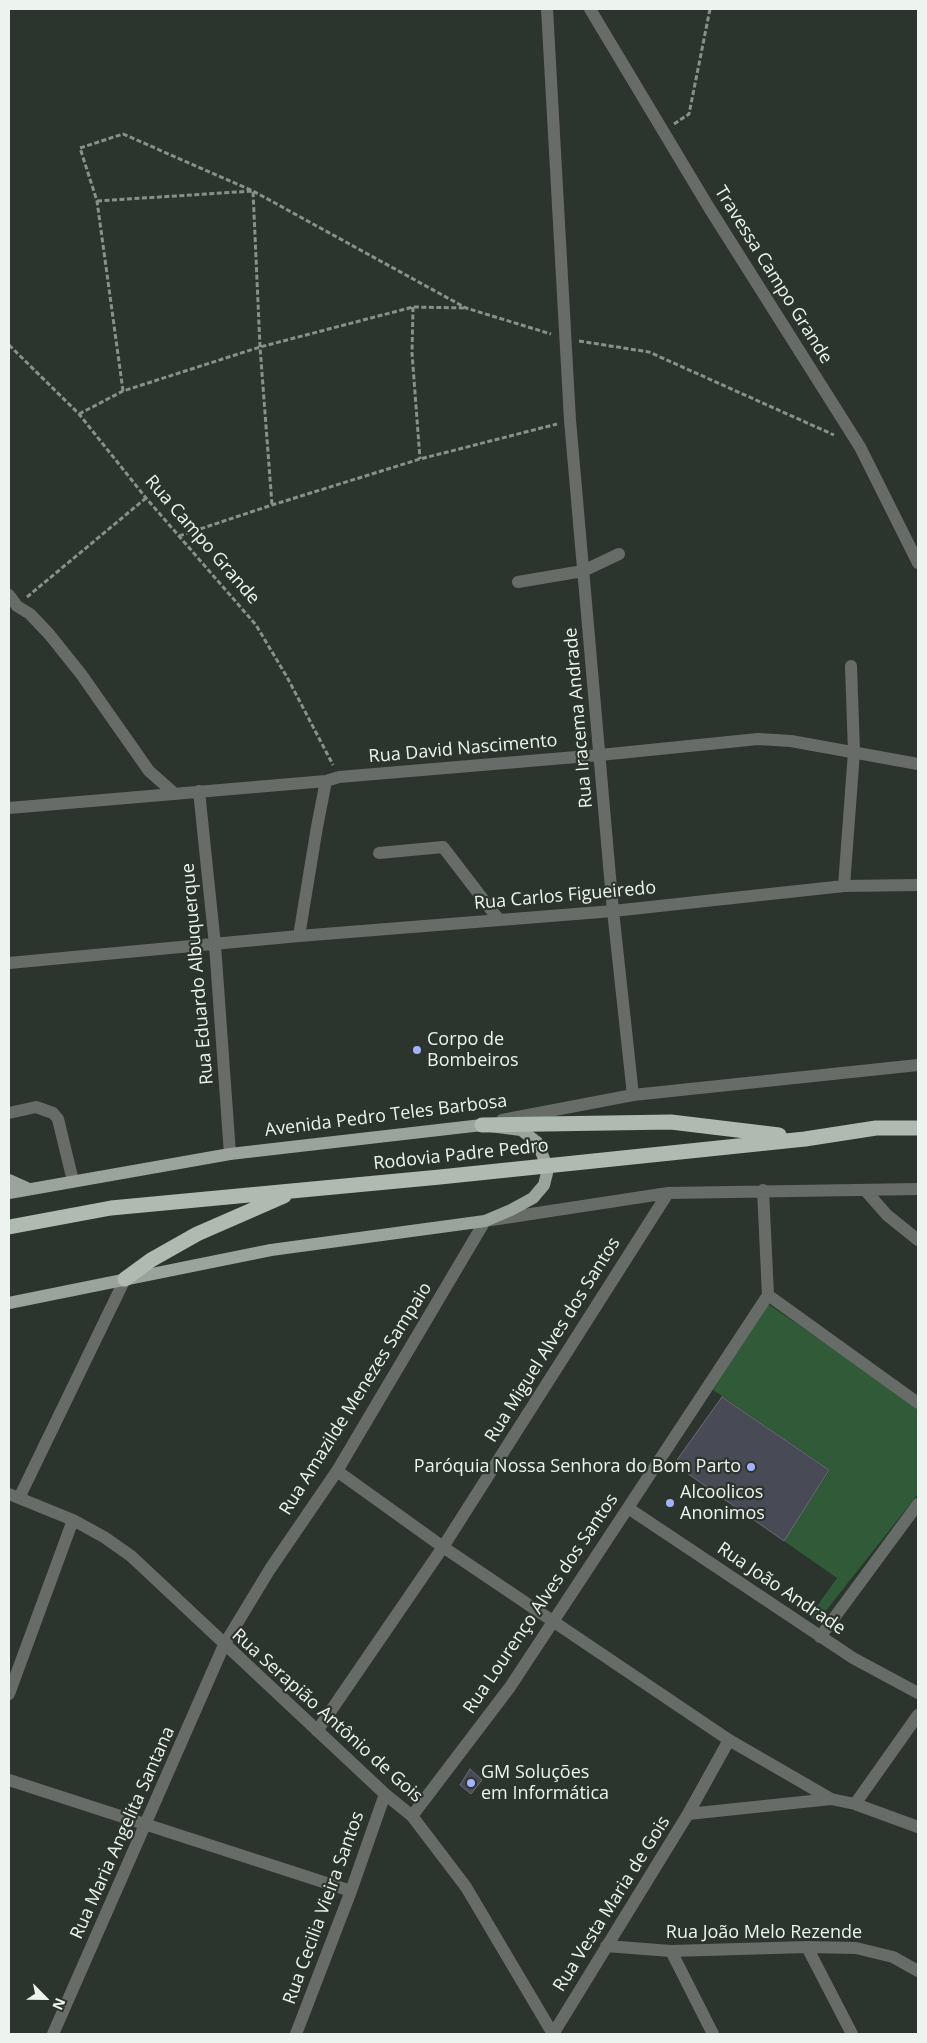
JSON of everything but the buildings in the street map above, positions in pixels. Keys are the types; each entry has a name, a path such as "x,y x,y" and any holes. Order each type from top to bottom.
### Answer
{"highway":[{"path":"482,1125 672,1122 805,1139"},
{"name":"Rodovia Padre Pedro","path":"9,1227 111,1208 547,1166 805,1139 876,1128 918,1128"},
{"path":"125,1279 151,1260 197,1234 296,1190"}],"main road":[{"name":"Avenida Pedro Teles Barbosa","path":"9,1193 230,1154 482,1125"},
{"path":"9,1303 271,1250 485,1221 533,1198 544,1185 547,1166 537,1142 521,1130 482,1125"},
{"path":"9,1180 29,1189"}],"street":[{"name":"Rua Iracema Andrade","path":"547,9 570,420 613,911 633,1095"},
{"name":"Travessa Campo Grande","path":"590,9 708,206 860,446 918,563"},
{"path":"518,582 583,571 619,554"},
{"path":"9,595 13,609 30,614 49,634 81,674 149,771 175,794"},
{"path":"844,886 854,752 851,666"},
{"name":"Rua David Nascimento","path":"9,808 758,739 790,741 918,764"},
{"path":"299,936 326,780"},
{"name":"Rua Eduardo Albuquerque","path":"199,792 215,945 230,1154"},
{"path":"379,853 443,847 499,920"},
{"name":"Rua Carlos Figueiredo","path":"9,963 299,936 613,911 844,886 918,885"},
{"name":"Avenida Pedro Teles Barbosa","path":"482,1125 633,1095 918,1065"},
{"path":"9,1113 36,1107 52,1113 58,1119 72,1182"},
{"path":"485,1221 668,1193 918,1189"},
{"path":"763,1190 768,1295 918,1403"},
{"path":"865,1190 887,1215 918,1240"},
{"name":"Rua Miguel Alves dos Santos","path":"317,1731 443,1547 668,1193"},
{"name":"Rua Amazilde Menezes Sampaio","path":"224,1645 270,1569 337,1471 485,1221"},
{"path":"14,1496 125,1279"},
{"name":"Rua Lourenço Alves dos Santos","path":"412,1816 510,1687 768,1295"},
{"path":"337,1471 443,1547 729,1740 832,1799"},
{"name":"Rua Serapião Antônio de Gois","path":"14,1496 73,1520 104,1537 131,1556 385,1794 412,1816 466,1887 553,2034"},
{"path":"820,1637 918,1504"},
{"name":"Rua João Andrade","path":"628,1508 820,1637 853,1658 918,1693"},
{"path":"9,1694 73,1520"},
{"name":"Rua Maria Angelita Santana","path":"53,2034 224,1645"},
{"path":"855,1804 918,1715"},
{"path":"688,1814 729,1740"},
{"path":"9,1780 351,1891"},
{"name":"Rua Cecilia Vieira Santos","path":"296,2034 351,1891 385,1794"},
{"name":"Rua Vesta Maria de Gois","path":"553,2034 688,1814 832,1799 855,1804 918,1827"},
{"name":"Rua João Melo Rezende","path":"606,1946 671,1951 808,1947 856,1948 892,1957 918,1971"},
{"path":"808,1947 852,2034"},
{"path":"671,1951 714,2034"}],"path":[{"path":"664,132 688,114 710,9"},
{"path":"123,391 98,201 80,148 123,134 252,191 466,308 565,338 649,352 860,446"},
{"path":"98,201 252,191"},
{"path":"252,191 260,347 272,505"},
{"path":"79,414 123,391 260,347 413,307 466,308"},
{"path":"413,307 412,353 420,459"},
{"name":"Rua Campo Grande","path":"9,346 79,414 146,498 256,625 287,677 340,777"},
{"path":"179,536 420,459 570,420"},
{"path":"13,609 146,498"}],"green space":[{"path":"768,1304 918,1406 918,1494 817,1622 810,1616 837,1578 784,1541 830,1470 713,1390"}],"place":[{"name":"Corpo de Bombeiros","path":"417,1050"},
{"name":"Paróquia Nossa Senhora do Bom Parto","path":"751,1467"},
{"name":"Alcoolicos Anonimos","path":"670,1503"},
{"name":"GM Soluções em Informática","path":"471,1783"}]}
